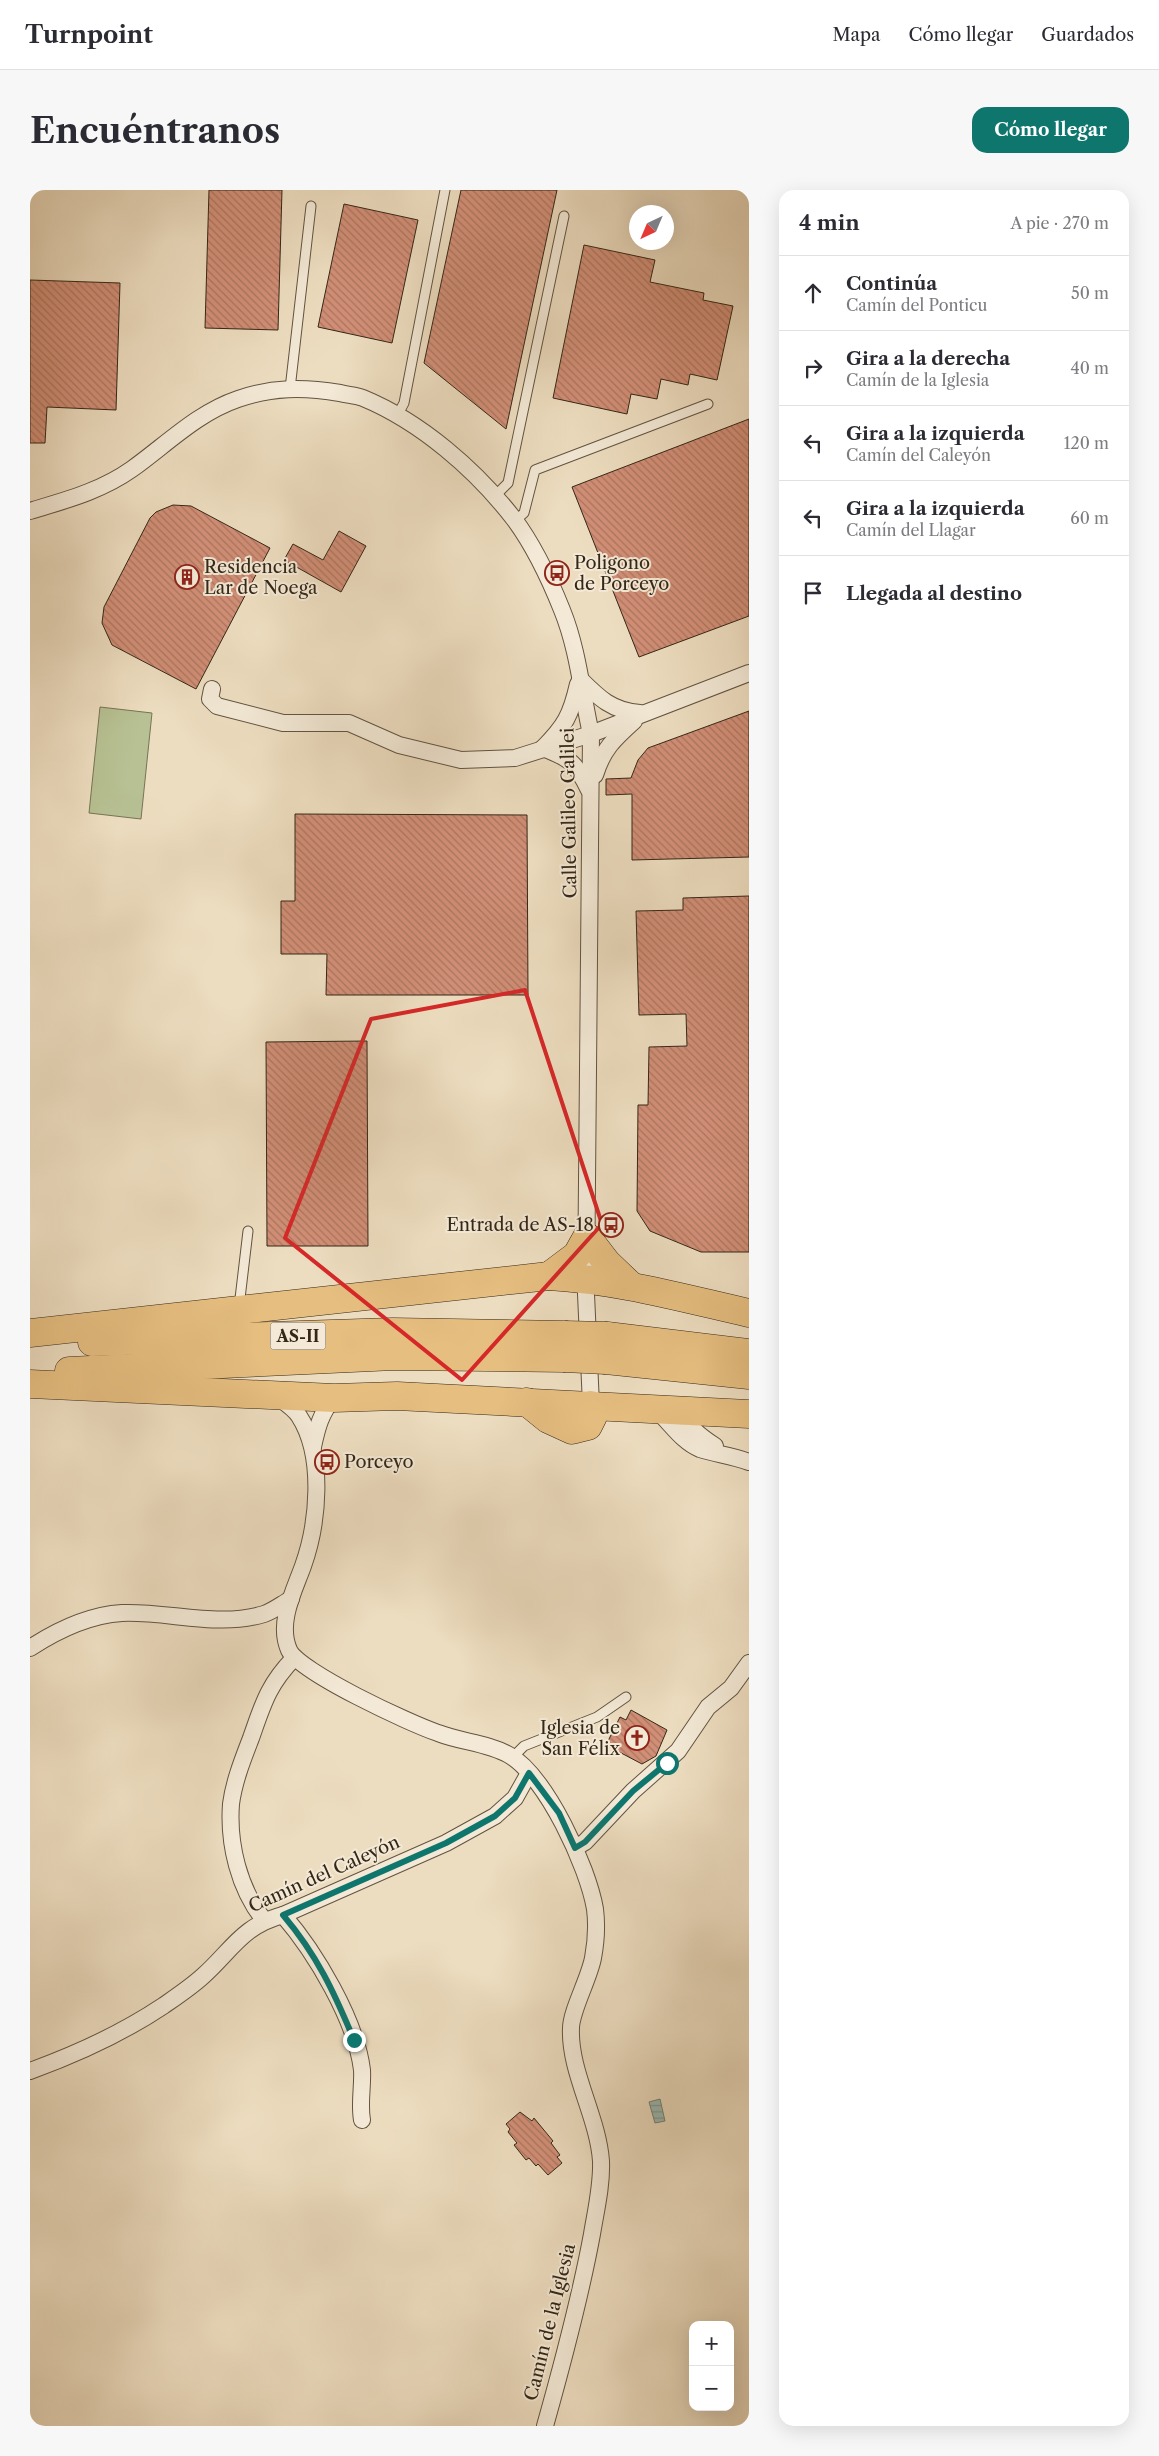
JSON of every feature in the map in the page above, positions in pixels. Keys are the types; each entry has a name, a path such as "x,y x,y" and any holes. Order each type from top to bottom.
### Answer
{"highway":[{"path":"549,1276 576,1255 587,1237 607,1263 629,1284"},
{"path":"30,1333 549,1276 587,1286 629,1284 749,1313"},
{"name":"AS-II","path":"30,1344 393,1332 565,1347 749,1353"},
{"name":"AS-II","path":"30,1373 565,1347"},
{"name":"AS-II","path":"606,1348 749,1375"},
{"path":"30,1384 321,1399 362,1389 397,1396 527,1402 548,1419 572,1430 588,1426 593,1416 592,1405 749,1414"}],"street":[{"name":"Calle Galileo Galilei","path":"30,510 90,493 131,470 207,412 238,399 273,389 314,389 362,397 396,416 436,443 495,496 515,521 546,574 563,612 573,644 591,734 587,1286 592,1405"},
{"path":"212,689 210,699 216,706 283,723 349,723 399,746 461,760 515,758 591,734 749,673"},
{"path":"580,679 598,698 623,712 643,713"},
{"path":"543,748 563,728 574,706 580,679"},
{"path":"590,792 601,757 612,740 643,713"},
{"path":"543,748 563,756 578,768 590,792"},
{"path":"312,1449 317,1428 325,1408 321,1399"},
{"path":"264,1920 252,1905 241,1882 233,1840 231,1805 237,1778 270,1686 294,1658 288,1648 285,1632 291,1599 312,1538 316,1503 312,1449 306,1430 321,1399"},
{"path":"653,1408 691,1444 700,1449 730,1455 749,1462"},
{"path":"683,1409 685,1419 698,1435 730,1455"},
{"path":"30,1648 58,1633 102,1616 123,1613 230,1619 264,1614 291,1599"},
{"name":"Camín de la Iglesia","path":"294,1658 353,1694 410,1722 440,1734 502,1751 514,1757 529,1773 559,1813 575,1848 595,1907 596,1932 586,1984 571,2028 573,2052 599,2143 600,2187 582,2291 545,2426"},
{"path":"575,1848 585,1842 633,1791 678,1751 708,1707 731,1688 749,1663"},
{"name":"Camín del Caleyón","path":"30,2071 132,2025 163,2006 202,1976 247,1931 264,1920 283,1915 446,1843 495,1816 515,1798 529,1773"},
{"path":"283,1915 300,1935 332,1986 354,2040 362,2070 362,2120"}],"lane":[{"path":"396,416 404,402 446,190"},
{"path":"290,389 311,206"},
{"path":"495,496 508,483 564,216"},
{"path":"515,521 524,514 535,470 708,404"},
{"path":"238,1310 248,1231"},
{"path":"514,1757 524,1746 597,1717 626,1697"}],"highlighted area":[{"path":"525,990 602,1224 462,1380 285,1238 371,1019"}],"green space":[{"path":"100,707 152,713 141,819 89,813"}],"water":[{"path":"660,2099 665,2121 655,2123 649,2102"}],"building":[{"path":"209,190 282,190 278,330 205,328"},
{"path":"461,190 557,190 506,429 424,363"},
{"path":"344,204 418,220 392,343 318,327"},
{"path":"584,245 655,260 650,282 704,293 703,300 733,306 717,380 690,374 688,385 661,379 657,399 631,394 627,414 553,398"},
{"path":"30,280 120,283 116,410 47,407 45,443 30,443"},
{"path":"749,419 749,616 639,657 572,487"},
{"name":"Residencia Lar de Noega","path":"173,505 191,506 270,548 196,689 112,645 102,623 104,607 150,518 156,512"},
{"path":"339,531 366,546 341,592 284,560 293,544 323,560"},
{"path":"749,711 749,857 632,860 632,794 606,795 606,779 631,778 638,760 648,748"},
{"path":"295,814 527,815 528,995 326,995 327,954 281,954 281,901 295,901"},
{"path":"749,896 749,1252 701,1252 650,1231 637,1211 638,1105 648,1105 649,1047 687,1046 686,1014 639,1015 636,911 683,910 683,898"},
{"path":"367,1041 368,1246 267,1246 266,1042"},
{"name":"Iglesia de San Félix","path":"631,1710 667,1730 656,1756 642,1764 606,1745 620,1717 626,1720"},
{"path":"520,2112 532,2121 534,2118 553,2141 551,2143 560,2155 557,2157 562,2163 548,2175 538,2164 536,2166 529,2158 526,2160 514,2145 517,2143 508,2132 510,2129 506,2124"}],"place":[{"name":"Poligono de Porceyo","path":"557,573"},
{"name":"Residencia Lar de Noega","path":"187,577"},
{"name":"Entrada de AS-18","path":"611,1225"},
{"name":"Porceyo","path":"327,1462"},
{"name":"Iglesia de San Félix","path":"637,1738"}],"route":[{"path":"354,2040 332,1986 300,1935 283,1915 369,1875 446,1843 495,1816 515,1798 529,1773 559,1813 575,1848 585,1842 633,1791 667,1763"}]}
